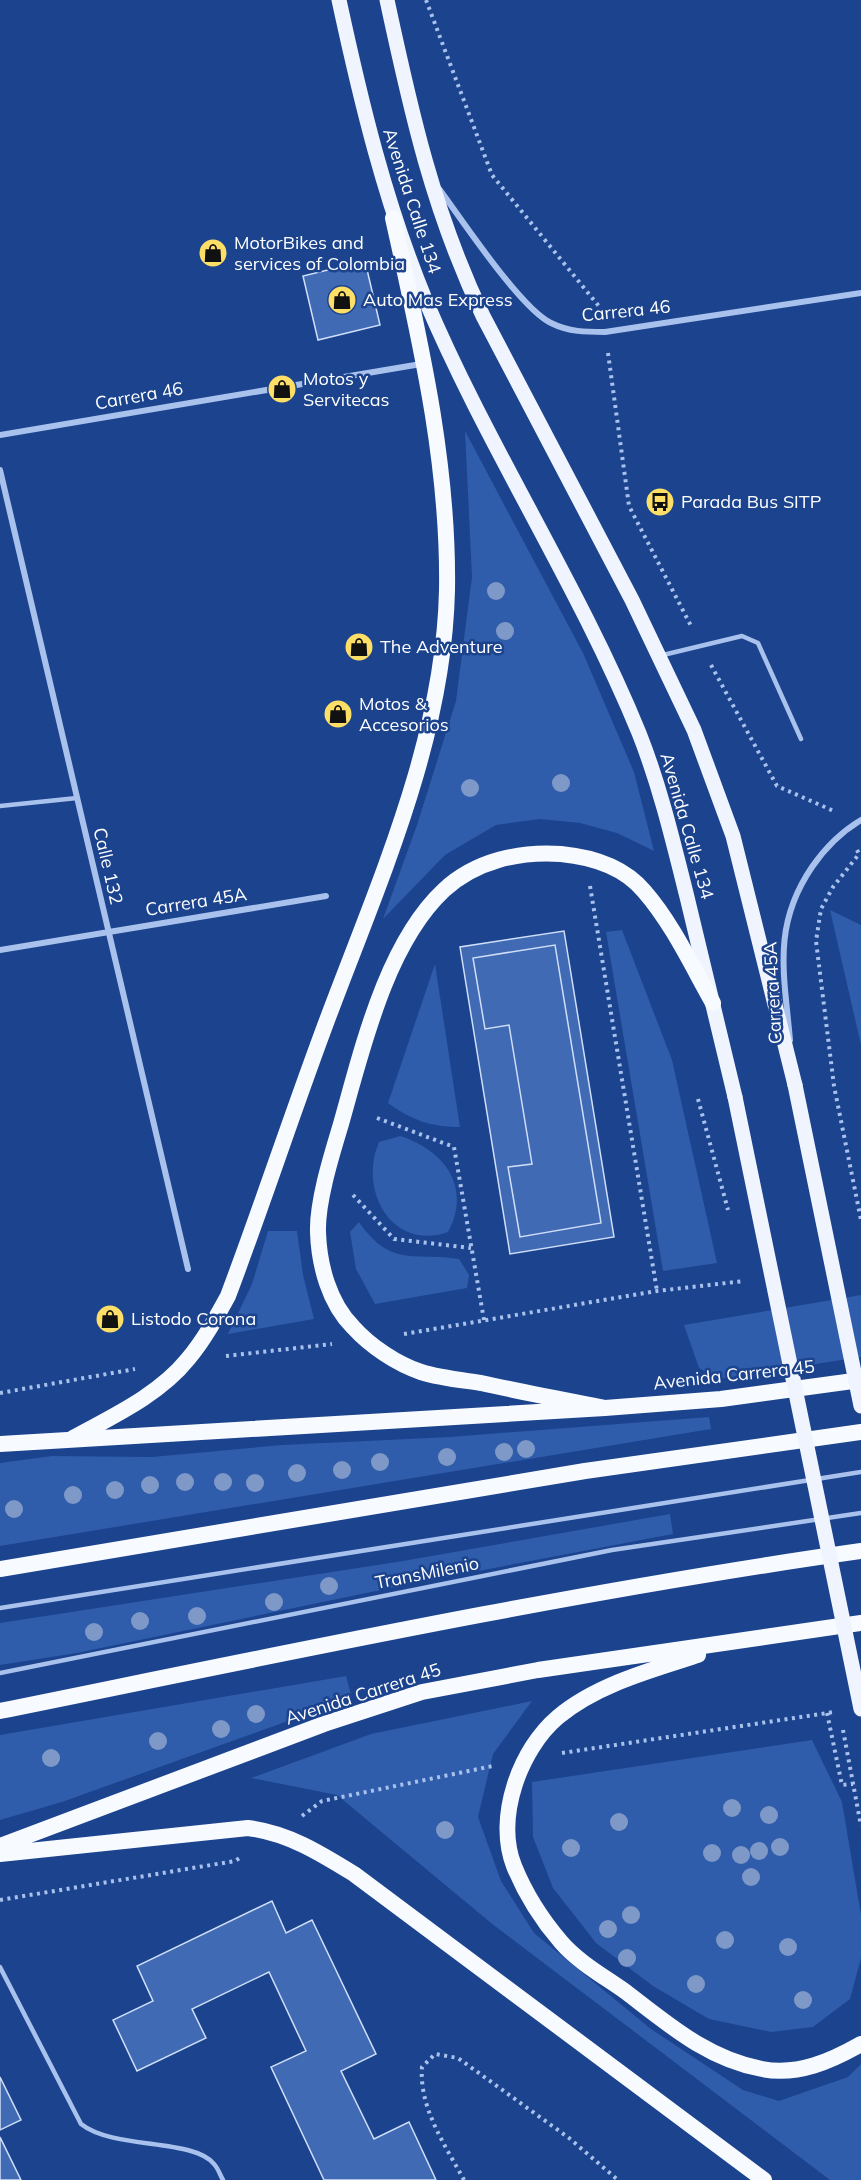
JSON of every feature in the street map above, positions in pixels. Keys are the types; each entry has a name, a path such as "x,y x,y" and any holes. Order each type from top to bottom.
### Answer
{"highway":[{"path":"73,1438 133,1404 174,1373 206,1336 228,1296 421,760 434,701 447,592 445,506 439,450 425,363 393,218"},
{"path":"605,1408 420,1371 367,1340 351,1326 333,1300 320,1258 318,1228 329,1166 366,1036 399,952 422,915 444,891 461,877 489,862 517,856 553,854 586,857 616,868 644,889 713,1003"},
{"name":"Avenida Carrera 45","path":"0,1444 605,1408 721,1399 861,1380"},
{"path":"0,1569 585,1472 861,1432"},
{"path":"0,1711 375,1635 710,1573 861,1551"},
{"name":"Avenida Carrera 45","path":"0,1846 324,1724 422,1692 538,1670 861,1623"},
{"path":"751,1639 654,1669 603,1690 559,1716 536,1739 524,1760 515,1788 508,1829 513,1864 534,1906 563,1944 694,2044 719,2057 763,2069 784,2070 827,2062 861,2044"},
{"path":"0,1854 248,1828 270,1831 295,1840 354,1874 764,2180"}],"main road":[{"name":"Avenida Calle 134","path":"339,0 365,117 393,218 426,301 615,678 639,734 662,801 735,1097 861,1709"},
{"name":"Avenida Calle 134","path":"387,0 416,132 428,174 461,266 483,316 660,655 694,730 733,836 795,1085 861,1406"}],"street":[{"name":"Carrera 46","path":"428,174 501,272 543,317 550,323 577,332 605,332 861,293"},
{"name":"Carrera 46","path":"0,435 425,363"},
{"name":"Calle 132","path":"0,470 188,1269"},
{"name":"Carrera 45A","path":"795,1085 782,956 786,922 797,889 821,854 846,829 861,820"},
{"name":"Carrera 45A","path":"0,950 326,896"}],"lane":[{"path":"660,655 742,636 758,643 801,739"},
{"path":"0,806 76,798"},
{"name":"TransMilenio","path":"0,1608 861,1472"},
{"name":"TransMilenio","path":"0,1673 612,1550 861,1513"},
{"path":"0,1967 81,2124 94,2133 111,2138 200,2153 213,2163 223,2180"}],"path":[{"path":"426,0 492,175 602,307 629,506 777,786 836,811 860,856 833,887 821,909 816,941 834,1086 861,1220"},
{"path":"589,879 657,1291"},
{"path":"377,1118 454,1147 484,1320"},
{"path":"353,1195 394,1239 471,1248"},
{"path":"581,1750 838,1711"},
{"path":"827,1713 842,1785 853,1784"},
{"path":"322,1801 473,1770"},
{"path":"0,1900 235,1861"},
{"path":"464,2180 432,2119 420,2087 422,2067 435,2054 458,2058 569,2138 618,2180"}],"shaded area":[{"path":"465,431 583,653 634,772 654,851 617,833 580,823 540,819 496,825 445,855 383,919 417,825 456,701 472,577"},
{"path":"830,910 861,925 861,1045"},
{"path":"622,930 672,1060 717,1263 663,1271 606,932"},
{"path":"435,964 460,1127 440,1126 422,1121 388,1103"},
{"path":"400,1136 430,1151 450,1173 457,1200 455,1216 448,1232 428,1236 411,1233 396,1225 385,1212 377,1197 373,1179 374,1160 379,1142"},
{"path":"359,1222 371,1237 393,1252 404,1255 459,1259 469,1275 467,1288 375,1304 356,1269 350,1232"},
{"path":"268,1231 297,1231 303,1275 314,1319 228,1334 252,1284"},
{"path":"861,1295 861,1357 718,1379 699,1368 684,1325"},
{"path":"709,1417 711,1429 0,1546 0,1463 52,1456 152,1457 282,1445 450,1437"},
{"path":"670,1514 673,1534 410,1584 77,1653 0,1665 0,1623 403,1561"},
{"path":"346,1676 352,1698 62,1802 0,1820 0,1735"},
{"path":"532,1701 493,1754 478,1817 501,1881 534,1933 651,2029 743,2090 779,2101 848,2077 861,2064 861,2180 830,2180 491,1923 337,1795 251,1778 371,1734"},
{"path":"812,1740 842,1802 861,1915 861,1958 850,1999 813,2027 771,2032 709,2019 653,1986 596,1943 553,1888 533,1837 532,1782"}],"building":[{"name":"Auto Mas Express","path":"365,261 380,325 318,340 303,276"},
{"path":"564,931 614,1237 510,1254 460,947","holes":["555,945 601,1223 520,1237 508,1167 532,1164 509,1025 485,1029 473,958"]},
{"path":"555,945 601,1223 520,1237 508,1167 532,1164 509,1025 485,1029 473,958"},
{"path":"272,1901 286,1933 312,1920 376,2054 341,2071 374,2139 409,2122 436,2180 324,2180 271,2067 306,2051 269,1972 192,2009 206,2038 137,2071 113,2020 153,2001 137,1966"},
{"path":"0,2077 21,2120 0,2130"},
{"path":"0,2137 21,2180 0,2180"}],"place":[{"name":"MotorBikes and services of Colombia","path":"213,253"},
{"name":"Auto Mas Express","path":"342,300"},
{"name":"Motos y Servitecas","path":"282,389"},
{"name":"Parada Bus SITP","path":"660,502"},
{"name":"The Adventure","path":"359,647"},
{"name":"Motos & Accesorios","path":"338,714"},
{"name":"Listodo Corona","path":"110,1319"}]}
